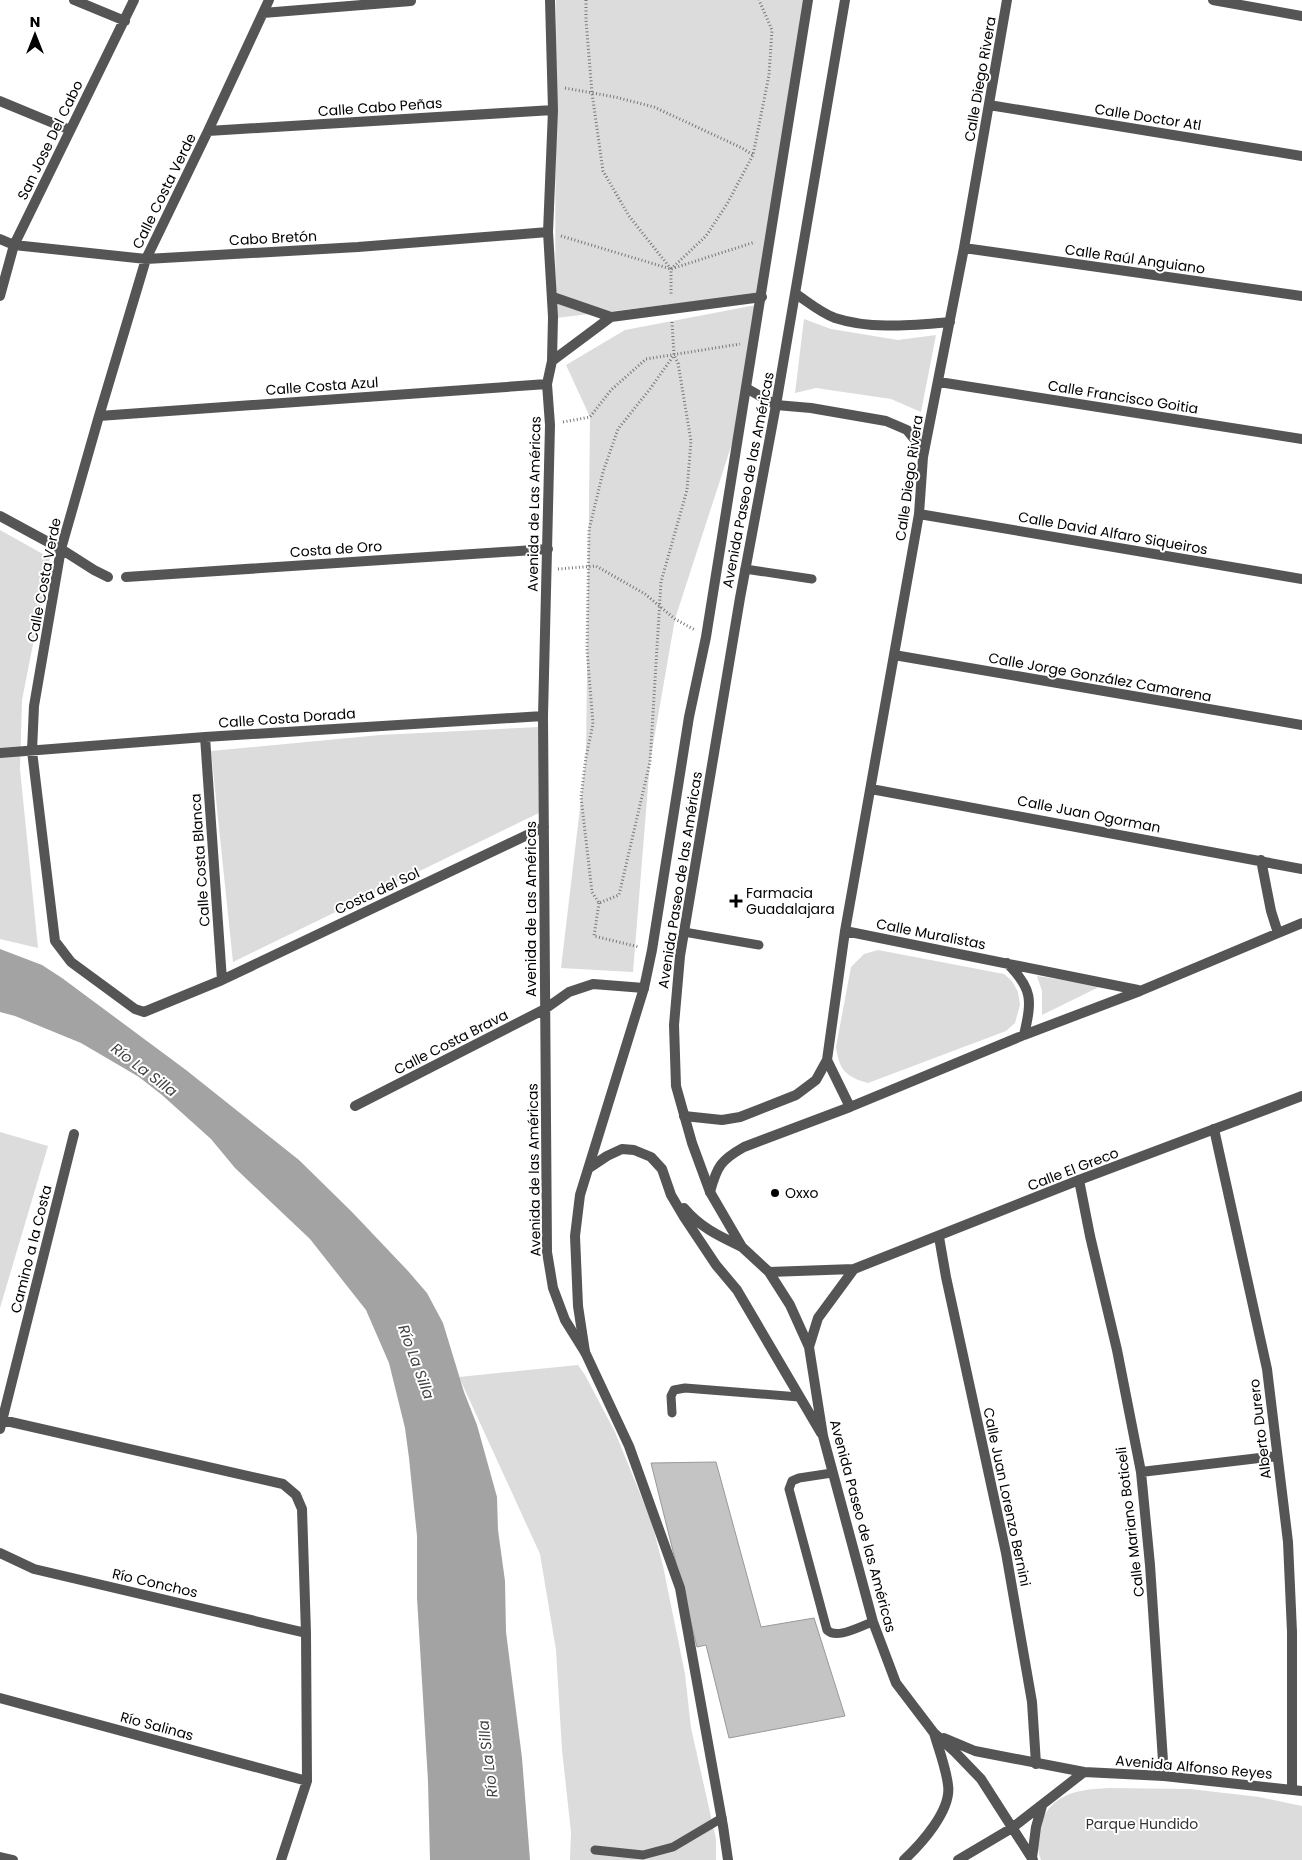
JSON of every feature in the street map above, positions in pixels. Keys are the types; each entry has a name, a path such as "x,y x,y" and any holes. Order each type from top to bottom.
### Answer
{"street":[{"path":"74,0 125,21"},
{"name":"San Jose Del Cabo","path":"0,296 14,245 134,0"},
{"name":"Calle Costa Verde","path":"222,980 144,1012 135,1008 71,962 55,941 32,751 34,706 62,548 146,259 208,132 269,0"},
{"name":"Avenida de Las Américas","path":"545,1009 543,716 548,571 550,425 547,384 552,361 553,297 548,232 553,110 550,0"},
{"name":"Avenida Paseo de las Américas","path":"728,1860 680,1588 629,1446 585,1352 578,1306 575,1236 580,1195 644,988 652,950 689,717 706,637 753,342 762,297 808,0"},
{"name":"Avenida Paseo de las Américas","path":"845,0 796,294 745,569 680,956 674,1025 676,1086 684,1116 710,1192 742,1247 768,1272 790,1305 809,1347 823,1436 832,1473 873,1622 896,1683 934,1733 981,1779 1032,1859"},
{"name":"Calle Diego Rivera","path":"845,931 919,514 923,457 964,248 1007,0"},
{"path":"1213,0 1302,16"},
{"path":"263,13 411,1"},
{"path":"0,102 70,130"},
{"name":"Calle Doctor Atl","path":"989,105 1302,156"},
{"name":"Calle Cabo Peñas","path":"208,132 553,110"},
{"name":"Cabo Bretón","path":"0,239 14,245 146,259 358,247 548,232"},
{"name":"Calle Raúl Anguiano","path":"964,248 1302,296"},
{"path":"796,294 835,318 875,326 950,322"},
{"path":"553,297 611,318 762,297"},
{"path":"552,361 611,318"},
{"name":"Calle Francisco Goitia","path":"939,382 1302,439"},
{"name":"Calle Costa Azul","path":"99,416 547,384"},
{"path":"746,388 776,405 811,408 886,421 906,430 916,441 923,457"},
{"name":"Calle David Alfaro Siqueiros","path":"919,514 1302,579"},
{"path":"0,516 62,548 94,570 108,577"},
{"name":"Costa de Oro","path":"126,577 548,549"},
{"name":"Calle Jorge González Camarena","path":"894,655 1302,725"},
{"name":"Calle Costa Dorada","path":"0,753 543,716"},
{"name":"Calle Costa Blanca","path":"205,738 222,980"},
{"name":"Calle Juan Ogorman","path":"870,789 1302,868"},
{"name":"Costa del Sol","path":"222,980 544,827"},
{"path":"1261,860 1271,911 1278,933"},
{"path":"710,1192 716,1170 729,1155 744,1147 850,1107 1024,1034 1140,991 1302,924"},
{"path":"684,1116 722,1120 740,1117 796,1095 816,1080 827,1060 845,931"},
{"name":"Calle Muralistas","path":"845,931 1140,991"},
{"path":"1008,963 1022,979 1028,995 1030,1011 1024,1034"},
{"name":"Calle Costa Brava","path":"355,1106 545,1009 569,992 594,984 644,988"},
{"name":"Avenida de las Américas","path":"545,1009 547,1252 553,1288 565,1320 585,1352"},
{"path":"827,1060 850,1107"},
{"name":"Calle El Greco","path":"768,1272 854,1269 939,1237 1079,1180 1302,1096"},
{"name":"Alberto Durero","path":"1214,1130 1267,1369 1288,1542 1297,1790"},
{"name":"Camino a la Costa","path":"1,1425 74,1134"},
{"path":"589,1168 622,1148 634,1150 651,1157 662,1170 671,1195 716,1265 737,1290 823,1436"},
{"name":"Calle Mariano Boticeli","path":"1079,1180 1117,1350 1141,1472 1151,1574 1164,1776"},
{"path":"671,1195 692,1218 712,1233 742,1247"},
{"name":"Calle Juan Lorenzo Bernini","path":"939,1237 1006,1553 1032,1702 1036,1764"},
{"path":"809,1347 818,1318 824,1306 854,1269"},
{"path":"1,1425 283,1484 296,1494 302,1509 306,1633 307,1781 281,1860"},
{"path":"1141,1472 1277,1456"},
{"name":"Río Conchos","path":"0,1553 34,1569 306,1633"},
{"name":"Río Salinas","path":"0,1698 307,1781"},
{"path":"904,1860 934,1826 946,1803 949,1787 934,1733"},
{"name":"Avenida Alfonso Reyes","path":"934,1733 975,1751 1084,1772 1164,1776 1297,1790"},
{"path":"958,1860 1012,1828 1084,1772"},
{"path":"1032,1859 1036,1827 1042,1806"},
{"path":"0,1856 14,1860"}],"lane":[{"path":"745,569 812,579"},
{"path":"684,932 758,945"},
{"path":"672,1413 671,1396 674,1390 685,1388 799,1397"},
{"path":"832,1473 799,1478 792,1481 789,1489 827,1630 831,1634 838,1634 873,1622"},
{"path":"595,1850 643,1855 673,1847 722,1818"}],"path":[{"path":"586,0 592,93 603,171 629,216 671,269"},
{"path":"671,269 706,236 727,204 753,155 769,75 772,30 759,0"},
{"path":"552,85 654,107 753,155"},
{"path":"548,232 671,269 770,238"},
{"path":"550,425 590,417 610,390 646,359 753,342"},
{"path":"652,950 594,936 599,903 592,892 581,797 586,757 593,724 587,650 589,530 603,472 618,429 674,355"},
{"path":"599,903 620,895 650,762 661,607 661,582 686,490 691,441 678,364 674,355"},
{"path":"548,571 596,566 645,594 675,619 706,637"}],"green space":[{"path":"556,0 812,0 764,293 556,318"},
{"path":"756,305 739,422 675,619 650,762 633,972 561,968 586,757 590,417 566,365 625,330"},
{"path":"804,319 831,329 898,340 936,335 921,412 891,399 816,388 795,393"},
{"path":"0,530 50,558 22,700 20,769 38,948 0,939"},
{"path":"539,727 543,811 233,962 211,751 380,735"},
{"path":"878,950 1004,974 1012,981 1018,992 1020,1005 1015,1023 1006,1031 868,1083 854,1078 842,1067 836,1047 851,967 864,954"},
{"path":"1037,976 1101,986 1042,1015 1042,991"},
{"path":"0,1132 48,1146 0,1308"},
{"path":"578,1365 615,1432 652,1523 663,1566 685,1674 691,1728 716,1839 716,1860 570,1860 571,1832 562,1750 556,1650 540,1554 459,1377"},
{"name":"Parque Hundido","path":"1108,1788 1190,1789 1259,1797 1302,1806 1302,1860 1041,1860 1038,1835 1043,1819 1052,1805 1058,1800 1076,1792"}],"water":[{"name":"Río La Silla","path":"0,949 42,965 62,978 186,1070 299,1160 352,1212 427,1293 443,1323 464,1392 477,1425 497,1497 498,1530 505,1581 506,1632 522,1758 530,1860 430,1860 428,1781 417,1598 417,1536 409,1458 405,1428 389,1363 366,1310 310,1239 235,1168 211,1139 162,1095 139,1077 81,1043 15,1016 0,1012"}],"building":[{"path":"716,1462 761,1627 814,1618 845,1716 729,1738 706,1645 697,1647 651,1463"}],"place":[{"name":"Farmacia Guadalajara","path":"736,901"},
{"name":"Oxxo","path":"775,1193"}]}
